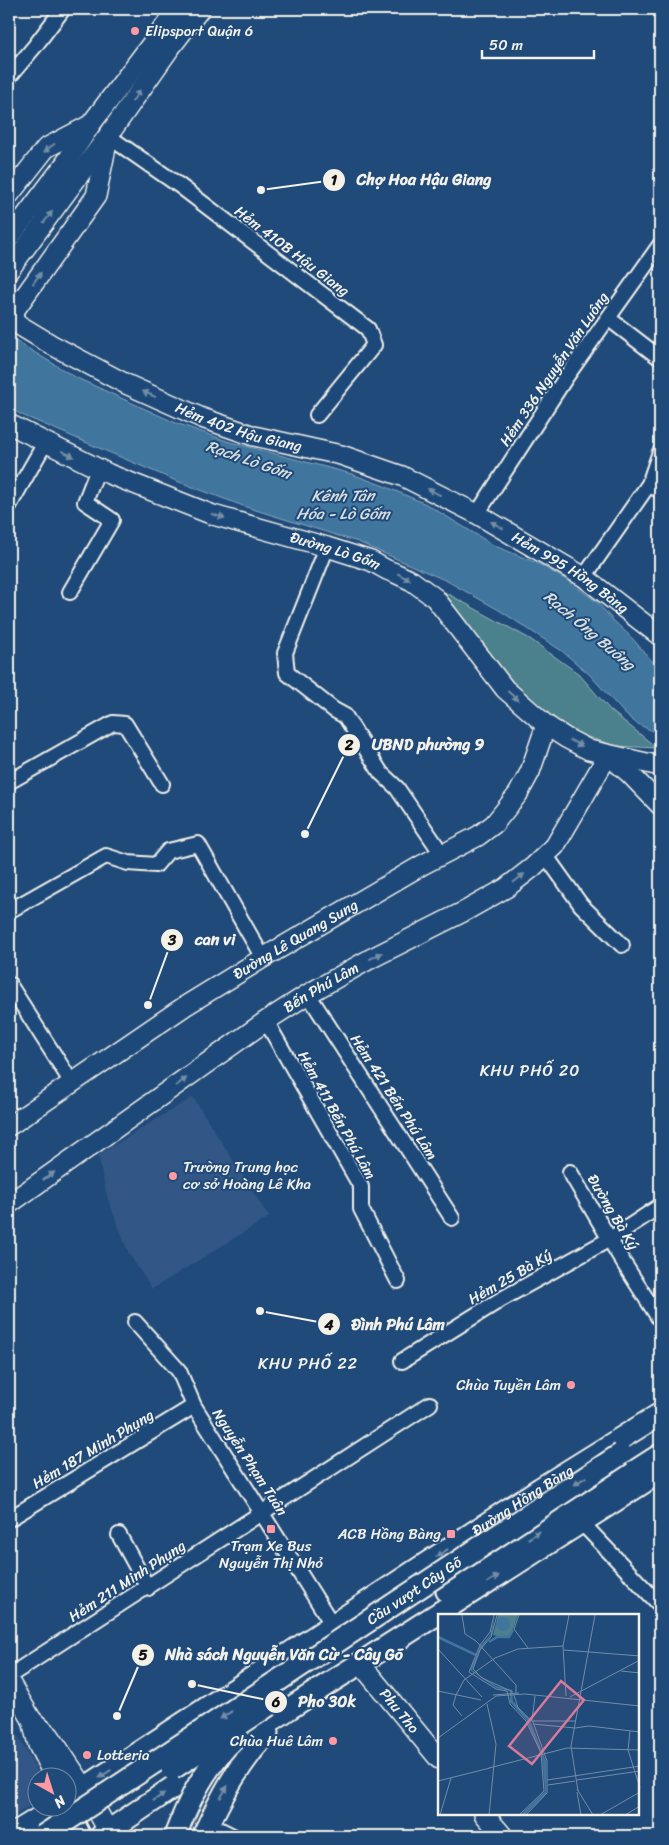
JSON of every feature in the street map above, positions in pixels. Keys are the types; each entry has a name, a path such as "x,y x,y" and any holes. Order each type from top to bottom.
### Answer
{"main road":[{"name":"Đường Hồng Bàng","path":"78,1792 541,1488 660,1414"},
{"name":"Cầu vượt Cây Gõ","path":"174,1836 203,1776 226,1746 281,1705 626,1463 660,1428"},
{"name":"Cầu vượt Cây Gõ","path":"43,1836 626,1463 660,1455"},
{"path":"107,1835 215,1759 281,1705 360,1662 660,1472"},
{"name":"Cầu vượt Cây Gõ","path":"68,1836 281,1705"},
{"path":"206,1830 220,1798 281,1705"},
{"path":"190,1718 189,1728 196,1748 205,1755 215,1759"},
{"path":"10,1836 39,1818"},
{"path":"71,1818 80,1836"}],"street":[{"path":"9,76 63,9"},
{"path":"9,270 72,169 91,124 178,9"},
{"path":"9,238 72,169 108,136 200,9"},
{"path":"9,195 46,148 91,124"},
{"path":"9,318 96,196 108,136"},
{"name":"Hẻm 410B Hậu Giang","path":"108,136 180,186 368,329 374,345 317,416"},
{"name":"Hẻm 336 Nguyễn Văn Luông","path":"478,514 566,377 660,245"},
{"name":"Hẻm 402 Hậu Giang","path":"9,318 52,345 126,384 202,418 248,434 341,455 398,474 478,514"},
{"path":"608,318 660,358"},
{"name":"Đường Lò Gốm","path":"9,424 98,469 213,514 371,561 387,570 395,572 412,581 435,598 505,689 546,726 589,750 660,766"},
{"path":"9,506 46,443"},
{"path":"584,577 654,488 660,452"},
{"path":"70,592 112,520 86,502 98,469"},
{"name":"Hẻm 995 Hồng Bàng","path":"478,514 584,577 660,636"},
{"path":"326,547 285,653 286,673 334,710 345,716 381,773 397,788 442,854"},
{"path":"9,782 113,723 125,724 162,784"},
{"name":"Đường Lê Quang Sung","path":"9,1126 178,1011 263,958 348,906 478,836 494,824 518,794 530,772 546,726"},
{"path":"608,755 629,773 660,805"},
{"name":"Bến Phú Lâm","path":"9,1204 266,1021 308,994 370,959 506,888 546,856 562,836 608,755"},
{"path":"9,911 106,856 128,863 156,865 168,851 198,844 263,958"},
{"path":"546,856 581,905 622,945"},
{"path":"10,984 72,1083"},
{"name":"Hẻm 421 Bến Phú Lâm","path":"308,994 452,1218"},
{"name":"Hẻm 411 Bến Phú Lâm","path":"266,1021 361,1187 361,1209 398,1281"},
{"name":"Đường Bà Ký","path":"570,1172 660,1320"},
{"name":"Hẻm 25 Bà Ký","path":"402,1361 500,1300 610,1239 660,1206"},
{"name":"Nguyễn Phạm Tuân","path":"135,1322 179,1371 194,1406 332,1624"},
{"name":"Hẻm 211 Minh Phụng","path":"9,1676 148,1588 430,1404"},
{"name":"Hẻm 187 Minh Phụng","path":"9,1519 194,1406"},
{"path":"582,1523 660,1605"},
{"path":"119,1535 148,1588"},
{"name":"Phu Tho","path":"360,1662 438,1758"},
{"path":"9,1681 32,1720 38,1745 50,1768"},
{"path":"32,1720 50,1736 65,1768"},
{"path":"78,1796 107,1835"},
{"path":"485,1815 503,1836"},
{"path":"206,1830 233,1836"}],"shaded area":[{"name":"Trường Trung học cơ sở Hoàng Lê Kha","path":"193,1097 269,1217 152,1289 129,1254 107,1197 98,1155"},
{"path":"9,1720 35,1768 28,1768 28,1807 9,1819"}],"green space":[{"path":"421,579 530,639 579,674 610,710 657,748 616,746 563,729 528,701"}],"water":[{"name":"Kênh Tân Hóa - Lò Gốm","path":"9,337 77,378 176,423 230,442 352,474 426,504 495,546 537,563 565,579 596,601 660,670 660,735 636,723 625,714 589,674 562,651 499,610 447,581 358,542 246,507 174,480 9,408"}],"place":[{"name":"Elipsport Quận 6","path":"135,31"},
{"name":"Chợ Hoa Hậu Giang","path":"261,190"},
{"name":"UBND phường 9","path":"305,834"},
{"name":"can vi","path":"148,1005"},
{"name":"Trường Trung học cơ sở Hoàng Lê Kha","path":"173,1176"},
{"name":"Đình Phú Lâm","path":"260,1311"},
{"name":"Chùa Tuyền Lâm","path":"571,1385"},
{"name":"Trạm Xe Bus Nguyễn Thị Nhỏ","path":"271,1529"},
{"name":"ACB Hồng Bàng","path":"451,1534"},
{"name":"Pho 30k","path":"192,1684"},
{"name":"Nhà sách Nguyễn Văn Cừ - Cây Gõ","path":"117,1716"},
{"name":"Chùa Huê Lâm","path":"333,1741"},
{"name":"Lotteria","path":"87,1755"}],"district":[{"name":"KHU PHỐ 20","path":"530,1070"},
{"name":"KHU PHỐ 22","path":"308,1363"}],"water label":[{"name":"Rạch Lò Gốm","path":"249,459"},
{"name":"Rạch Ông Buông","path":"590,630"}]}
